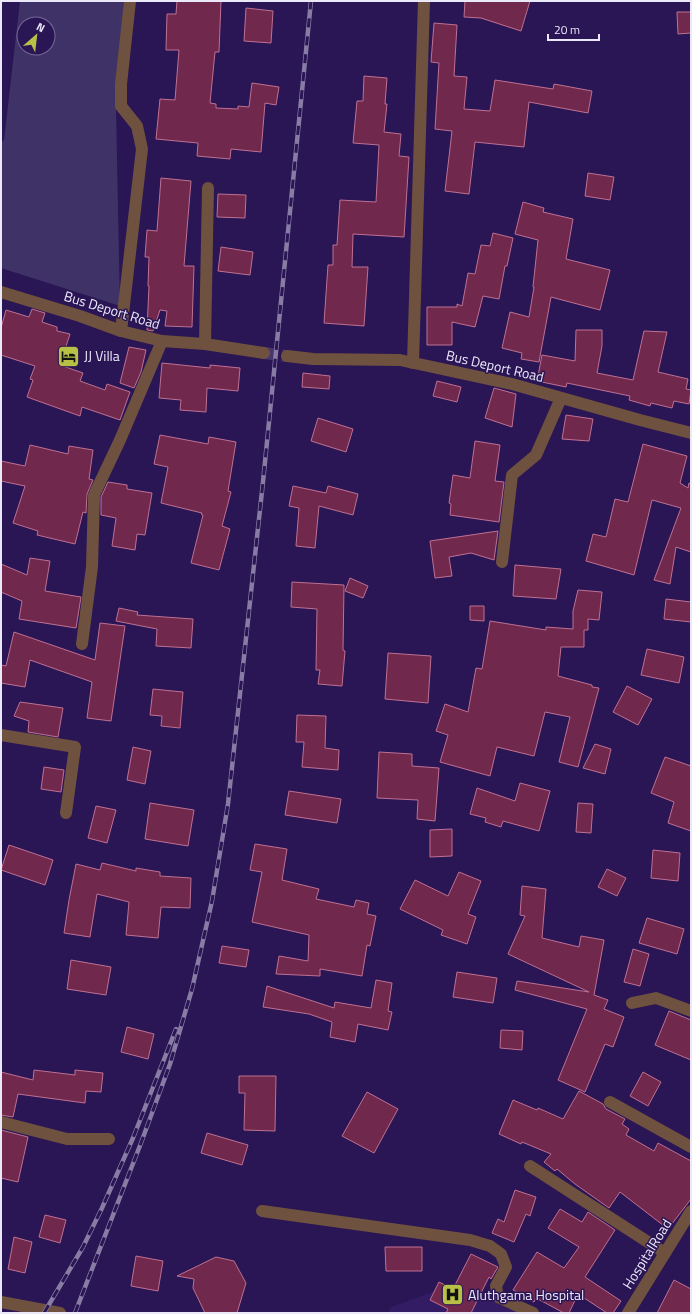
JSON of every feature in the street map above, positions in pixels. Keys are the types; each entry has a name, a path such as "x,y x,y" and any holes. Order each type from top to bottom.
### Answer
{"street":[{"path":"121,331 142,149 137,126 121,106 121,84 130,1"},
{"path":"413,363 424,1"},
{"path":"205,344 208,188"},
{"name":"Bus Deport Road","path":"1,292 80,316 121,331 162,341 205,344 264,353"},
{"path":"82,644 92,567 94,494 120,440 162,341"},
{"name":"Bus Deport Road","path":"287,356 313,359 400,360 512,384 691,433"},
{"path":"502,562 512,475 536,455 561,398"},
{"path":"1,735 75,747 66,813"},
{"path":"632,1003 656,998 691,1011"},
{"path":"610,1102 691,1147"},
{"path":"1,1122 67,1138 109,1139"},
{"path":"530,1166 665,1253"},
{"path":"262,1211 470,1240 490,1246 501,1254 506,1267 496,1286 498,1297 533,1313"},
{"name":"HospitalRoad","path":"628,1313 691,1211"},
{"path":"6,1306 60,1313"}],"shaded area":[{"path":"20,1 124,1 116,108 120,306 1,268 1,142 4,140 16,36 16,56 56,56 56,16 18,16"},
{"name":"Aluthgama Hospital","path":"455,1284 519,1313 388,1313 391,1307"}],"building":[{"path":"177,1 221,1 219,52 215,52 210,103 216,104 216,108 238,109 238,106 249,107 252,83 279,87 276,105 265,103 261,152 231,149 230,159 197,156 198,143 156,139 160,99 175,100 179,50 166,50 167,14 176,14"},
{"path":"465,1 530,1 521,31 481,18 464,17"},
{"path":"246,8 273,11 271,43 244,41"},
{"path":"677,12 691,12 691,33 678,34"},
{"path":"434,23 457,25 454,76 467,77 464,109 490,111 495,80 553,89 554,84 592,91 588,113 529,102 524,147 475,142 469,194 445,191 452,131 435,129 439,63 431,62"},
{"path":"364,76 387,78 385,104 387,104 384,132 401,134 399,156 409,157 404,237 353,234 352,267 368,267 364,326 324,323 328,265 333,265 333,245 337,245 340,200 376,202 379,145 353,143 357,101 363,101"},
{"path":"588,173 614,177 610,200 585,196"},
{"path":"161,178 191,181 184,266 194,266 192,327 165,326 167,311 160,310 153,331 147,330 149,257 145,257 147,230 157,231"},
{"path":"218,194 246,195 245,218 217,217"},
{"path":"523,202 544,208 543,212 573,219 566,259 610,270 600,310 551,297 539,362 521,359 522,353 502,348 510,312 529,317 534,287 538,240 515,234"},
{"path":"493,233 513,238 507,266 505,266 499,299 483,296 475,327 452,322 452,345 427,345 427,307 457,307 457,304 462,306 468,273 475,274 481,245 490,246"},
{"path":"221,247 253,252 250,275 218,271"},
{"path":"32,309 45,313 42,322 57,327 57,331 70,334 60,365 83,373 80,381 105,390 107,384 130,392 120,420 82,407 80,416 27,397 33,380 30,379 35,366 1,355 1,328 6,310 29,317"},
{"path":"576,330 602,330 602,346 597,373 633,380 644,331 667,332 658,372 688,379 686,389 691,390 689,404 674,401 672,408 651,403 650,406 629,400 630,396 567,383 566,387 537,381 542,355 575,361"},
{"path":"129,347 146,350 141,372 134,388 120,383"},
{"path":"162,363 210,368 210,365 240,368 238,391 207,388 206,412 180,410 181,400 159,398"},
{"path":"303,373 330,376 329,389 302,387"},
{"path":"437,381 461,387 457,402 433,396"},
{"path":"494,388 516,394 512,427 485,418"},
{"path":"566,415 593,419 589,441 562,439"},
{"path":"318,418 353,429 346,452 311,441"},
{"path":"160,435 208,444 209,437 236,442 228,491 231,492 222,526 230,529 219,570 191,563 203,515 201,514 202,513 161,503 168,467 154,464"},
{"path":"475,441 500,445 495,481 504,482 499,522 450,515 451,504 449,503 453,475 470,478"},
{"path":"643,444 687,456 680,483 688,488 689,483 691,484 691,552 676,547 670,584 654,580 681,508 652,500 634,575 586,561 593,534 606,537 615,499 628,502"},
{"path":"30,445 68,454 69,446 93,450 89,479 93,480 87,494 86,513 83,512 75,544 37,535 38,531 13,523 25,486 1,481 1,461 25,466"},
{"path":"108,482 127,485 127,489 152,493 145,535 137,534 135,550 112,546 116,518 101,515 101,497"},
{"path":"293,486 326,493 328,486 358,494 353,515 319,506 315,548 296,546 299,508 289,506"},
{"path":"498,531 494,560 471,553 449,557 452,576 435,578 430,541"},
{"path":"30,558 50,561 45,591 81,597 76,628 19,619 22,601 1,592 1,564 27,575"},
{"path":"515,565 561,569 556,599 513,596"},
{"path":"350,578 368,586 363,598 345,591"},
{"path":"292,582 344,585 343,650 345,651 342,686 318,684 320,670 316,670 317,609 291,607"},
{"path":"578,590 602,592 599,620 588,619 588,630 584,630 584,647 561,647 558,676 599,688 578,767 559,762 570,717 545,712 534,756 497,747 490,776 440,762 448,735 436,731 445,704 468,712 476,668 482,669 490,621 546,630 546,627 573,629 573,611"},
{"path":"666,599 691,602 691,622 664,619"},
{"path":"470,606 484,606 484,621 470,620"},
{"path":"119,608 138,612 137,615 193,619 191,648 156,646 157,629 116,621"},
{"path":"100,623 125,626 111,721 87,718 92,682 30,660 25,687 1,683 1,665 6,666 14,632 95,660"},
{"path":"647,649 684,657 679,683 641,675"},
{"path":"388,653 431,656 428,703 385,699"},
{"path":"627,686 652,699 638,725 613,712"},
{"path":"153,689 183,692 180,728 161,726 162,716 150,715"},
{"path":"20,702 63,708 58,737 28,732 29,721 14,716"},
{"path":"297,715 326,716 325,748 339,750 338,770 302,767 304,742 296,742"},
{"path":"595,744 611,749 605,774 583,768"},
{"path":"133,747 151,751 145,784 127,780"},
{"path":"379,752 412,754 412,766 439,768 435,821 417,819 418,800 377,798"},
{"path":"665,757 691,766 691,831 668,823 674,802 651,793"},
{"path":"44,767 64,770 61,792 41,789"},
{"path":"520,783 550,791 539,831 503,821 501,827 485,822 486,818 470,814 477,788 515,801"},
{"path":"289,791 341,799 337,823 285,815"},
{"path":"150,803 194,810 188,846 145,839"},
{"path":"578,803 593,804 591,833 576,832"},
{"path":"96,806 116,810 107,843 88,838"},
{"path":"452,829 452,856 430,857 430,830"},
{"path":"255,844 287,849 282,880 319,889 316,899 354,907 356,900 369,903 367,914 376,916 370,946 367,945 362,976 320,969 320,976 276,974 279,956 308,961 309,935 252,922 262,872 250,870"},
{"path":"9,845 53,860 45,885 1,870"},
{"path":"653,850 680,853 678,881 651,878"},
{"path":"102,863 136,871 136,868 160,872 160,876 191,878 190,908 161,907 158,938 126,935 129,902 97,894 90,937 64,933 76,864 100,870"},
{"path":"607,869 626,878 617,896 598,887"},
{"path":"459,872 481,881 468,914 476,917 467,944 441,935 443,930 400,909 415,880 448,896"},
{"path":"522,886 546,889 542,938 579,947 581,936 604,940 594,995 608,1000 604,1009 624,1017 613,1047 605,1044 585,1092 558,1080 587,1009 515,990 517,981 589,992 508,954 525,916 520,915"},
{"path":"647,918 684,929 677,954 639,943"},
{"path":"222,946 249,950 246,967 219,963"},
{"path":"633,949 649,954 640,986 624,982"},
{"path":"71,960 111,967 106,995 67,989"},
{"path":"457,972 497,978 493,1003 453,997"},
{"path":"376,980 392,983 388,1011 392,1012 388,1030 358,1024 355,1042 330,1037 332,1022 309,1014 263,1007 267,986 334,1008 335,1002 371,1008"},
{"path":"669,1011 691,1020 691,1060 655,1045"},
{"path":"127,1027 154,1034 148,1059 121,1052"},
{"path":"501,1030 523,1031 522,1050 500,1048"},
{"path":"34,1070 75,1075 75,1070 103,1073 101,1092 86,1091 85,1103 18,1094 13,1117 1,1115 1,1072 33,1080"},
{"path":"643,1072 661,1082 648,1106 630,1096"},
{"path":"239,1076 276,1076 275,1131 244,1130 245,1093 239,1093"},
{"path":"579,1091 603,1104 606,1109 625,1119 622,1124 629,1129 626,1135 654,1151 658,1143 691,1161 691,1199 668,1229 620,1192 609,1208 575,1184 557,1169 555,1171 544,1162 551,1154 522,1142 521,1144 499,1134 513,1100 537,1110 538,1108 563,1119"},
{"path":"367,1092 398,1109 374,1153 342,1136"},
{"path":"1,1130 28,1137 18,1182 1,1178"},
{"path":"207,1133 248,1145 242,1165 201,1153"},
{"path":"515,1190 536,1197 530,1216 526,1214 514,1242 492,1233 498,1219 504,1222"},
{"path":"560,1209 582,1222 588,1212 615,1230 585,1277 621,1301 613,1313 607,1313 578,1294 569,1313 564,1313 536,1298 534,1302 513,1290 537,1252 564,1268 579,1247 548,1228"},
{"path":"45,1215 66,1220 60,1243 39,1237"},
{"path":"14,1237 32,1242 25,1273 8,1269"},
{"path":"385,1247 422,1247 422,1271 386,1271"},
{"path":"471,1254 498,1267 491,1279 489,1277 471,1313 446,1313 448,1309 430,1300 439,1282 453,1289"},
{"path":"136,1256 163,1261 158,1291 131,1286"},
{"path":"216,1257 234,1261 246,1283 237,1313 205,1313 193,1288 194,1279 177,1276"},
{"path":"674,1280 691,1289 691,1313 657,1313"}],"tunnel":[{"path":"264,353 287,356"}],"railway":[{"path":"75,1313 170,1064 192,989 212,901 228,804 263,482 311,1"},
{"path":"44,1313 83,1247 102,1208 133,1138 176,1029"}],"place":[{"name":"JJ Villa","path":"69,356"},
{"name":"Aluthgama Hospital","path":"452,1295"}]}
